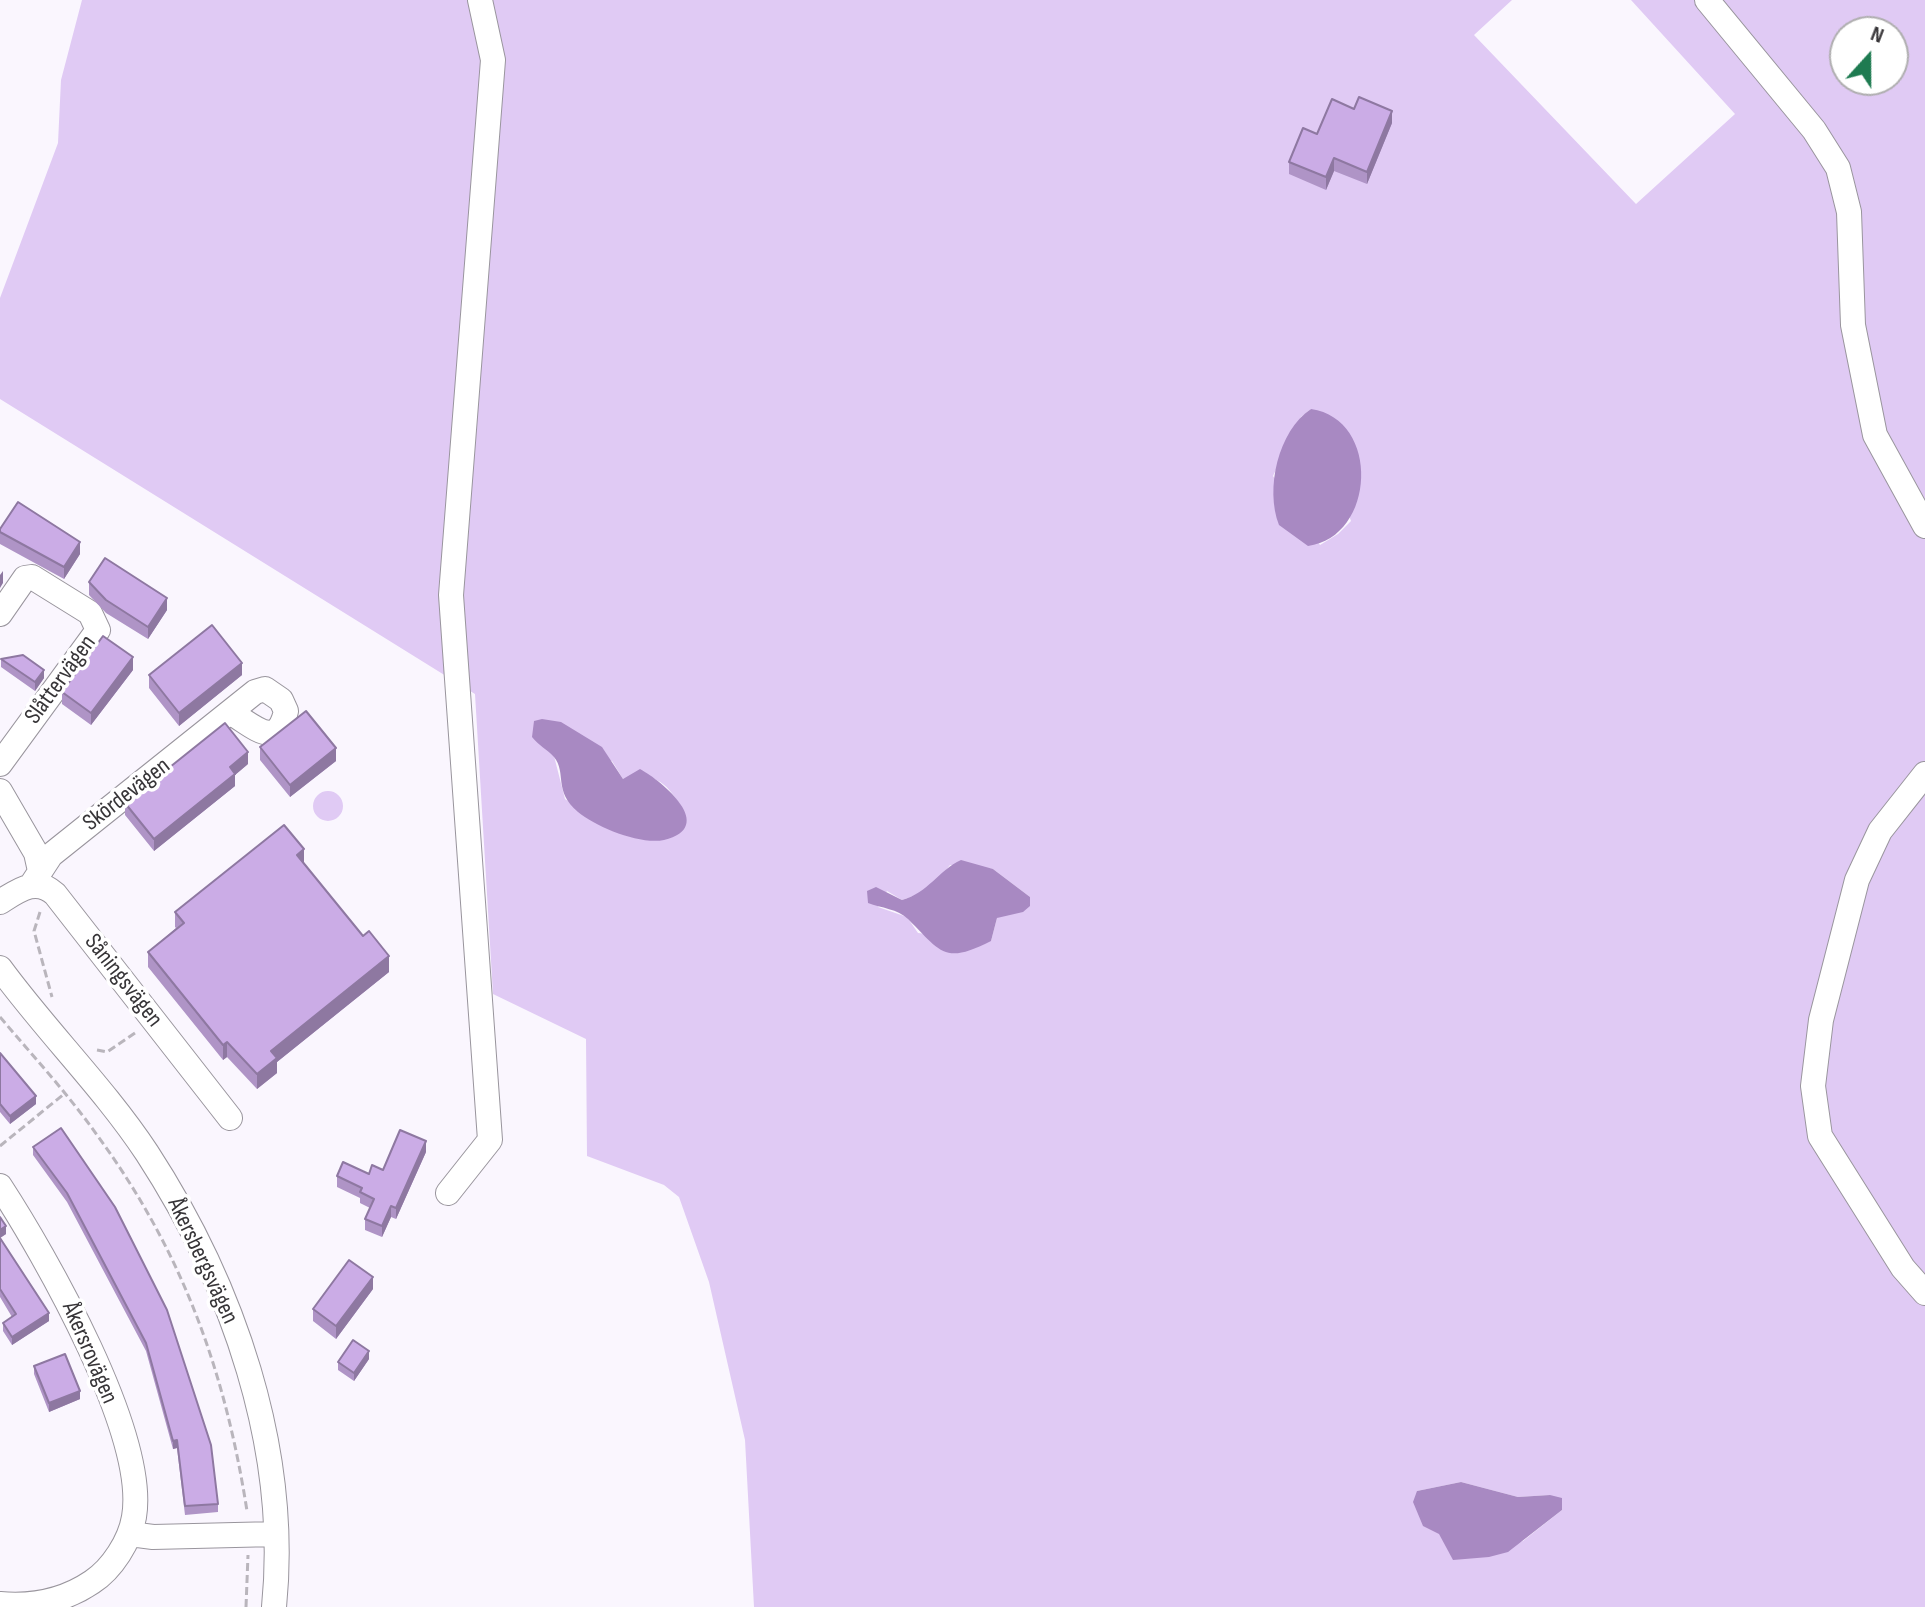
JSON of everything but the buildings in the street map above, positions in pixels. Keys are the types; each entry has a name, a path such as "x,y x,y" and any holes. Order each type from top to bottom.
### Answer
{"street":[{"path":"448,1193 490,1140 451,595 493,60 480,0"},
{"path":"1707,0 1814,130 1838,168 1849,212 1853,325 1875,435 1925,526"},
{"name":"Slåttervägen","path":"0,614 25,578 32,577 90,613 98,630 0,764"},
{"name":"Skördevägen","path":"42,883 51,855 231,713"},
{"path":"1925,774 1880,831 1857,880 1821,1020 1813,1086 1820,1136 1903,1268 1925,1293"},
{"path":"0,791 36,853 42,883 0,902"},
{"name":"Såningsvägen","path":"42,883 230,1118"},
{"name":"Åkersbergsvägen","path":"0,968 146,1151 194,1232 248,1368 262,1422 276,1534 274,1607"},
{"name":"Åkersrovägen","path":"0,1186 41,1249 66,1297 115,1415 134,1488 135,1514 130,1534 100,1577 58,1602 33,1607 0,1604"},
{"path":"130,1534 276,1534"}],"path":[{"path":"42,883 34,931 53,1002"},
{"path":"0,1017 97,1134 154,1222 188,1293 213,1358 235,1434 248,1535 246,1607"},
{"path":"95,1050 107,1052 120,1045 152,1018"},
{"path":"0,1146 64,1094"}],"shaded area":[{"path":"82,0 1512,0 1474,35 1636,204 1735,114 1631,0 1925,0 1925,1607 754,1607 745,1440 709,1282 679,1197 664,1185 587,1156 586,1039 493,994 475,694 0,399 0,298 58,143 61,80","holes":["1311,409 1351,521 1320,545 1273,476 1301,417","554,756 612,761 623,779 642,777 663,784 680,805 662,840 608,829 565,799","950,865 993,869 1030,897 997,918 991,941 918,933 907,917 878,907 887,891 902,900 910,897 929,887","1461,1482 1518,1497 1550,1495 1562,1510 1523,1541 1453,1559 1417,1491"]},
{"path":"1311,409 1334,417 1350,433 1359,454 1361,478 1357,501 1347,522 1331,538 1308,546 1279,525 1273,495 1277,462 1283,446 1290,431"},
{"path":"534,721 561,722 602,747 623,779 640,769 661,783 672,793 686,815 686,825 679,834 664,840 643,840 607,829 578,812 563,790 558,763 532,737"},
{"path":"328,791 339,795 343,806 339,817 328,821 317,817 313,806 317,795"},
{"path":"961,860 993,869 1030,897 1030,906 1023,912 997,918 991,941 963,952 944,951 904,916 868,903 867,891 876,887 902,900 911,897"},
{"path":"1461,1482 1518,1497 1550,1495 1562,1498 1562,1510 1508,1552 1453,1560 1439,1534 1423,1526 1413,1502 1417,1491"}]}
